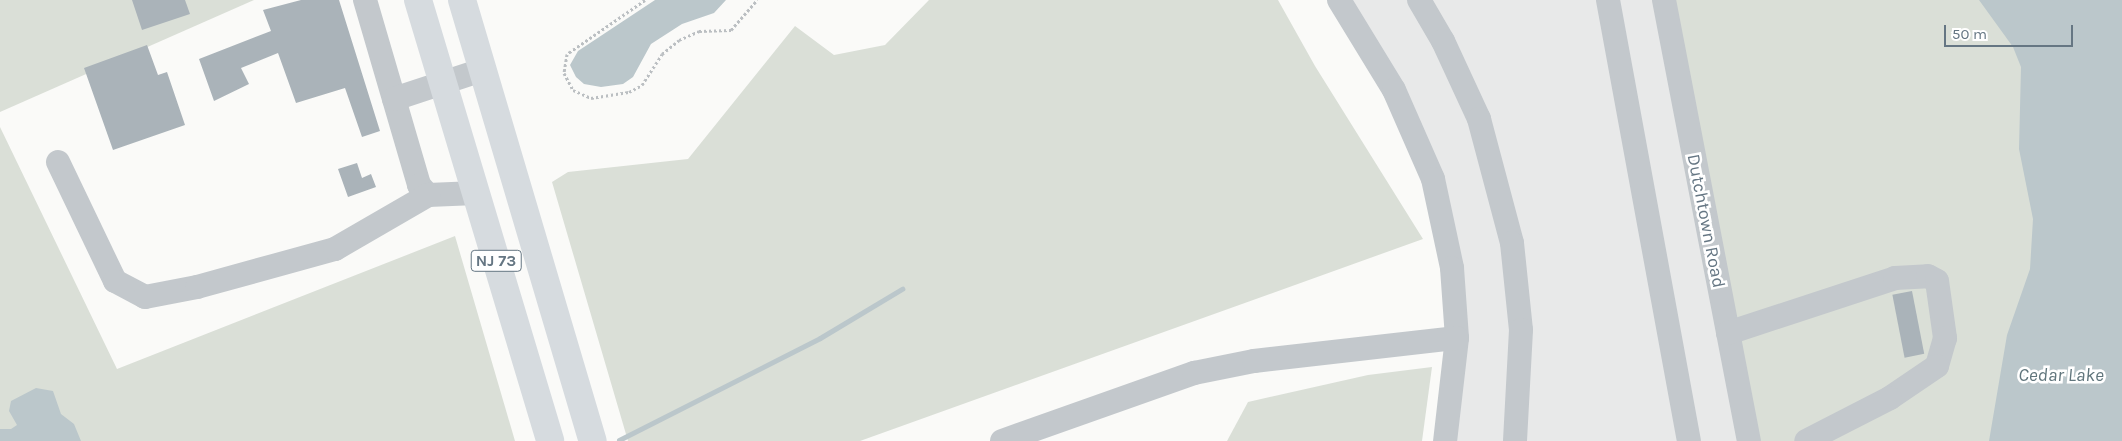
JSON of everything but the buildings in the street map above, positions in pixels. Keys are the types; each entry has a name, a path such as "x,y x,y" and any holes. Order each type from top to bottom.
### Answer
{"highway":[{"name":"NJ 73","path":"418,0 550,441"},
{"name":"NJ 73","path":"462,0 593,441"}],"street":[{"path":"365,0 419,185 428,195"},
{"path":"1420,0 1443,40 1479,119 1512,244 1521,330 1515,441"},
{"path":"1608,0 1689,441"},
{"name":"Dutchtown Road","path":"1664,0 1749,441"},
{"path":"1348,3 1394,90 1433,179 1452,268 1457,338 1445,441"},
{"path":"394,99 442,81 482,70"},
{"path":"58,162 115,281 144,297 197,287 335,249 428,195 476,193"},
{"path":"1728,333 1895,278 1928,276 1937,281 1944,316 1945,338 1937,366 1890,398 1806,441"},
{"path":"1002,441 1194,373 1254,361 1457,338"}],"path":[{"path":"645,0 567,54 564,73 573,90 591,98 629,92 642,85 662,54 680,40 700,31 731,30 757,0"}],"shaded area":[{"path":"0,0 254,0 0,112"},
{"path":"929,0 1278,0 1315,66 1423,239 860,441 628,441 552,182 568,172 688,159 795,26 834,55 885,45"},
{"path":"1339,0 1664,0 1749,441 1445,441 1457,338 1433,179"},
{"path":"1664,0 2122,0 2122,441 1749,441"},
{"path":"0,127 117,369 455,236 515,441 0,441"},
{"path":"1432,367 1422,441 1227,441 1248,402 1368,375"}],"water":[{"path":"655,0 726,0 714,13 682,24 651,44 633,77 623,84 601,87 584,84 576,77 570,65 578,51"},
{"name":"Cedar Lake","path":"1979,0 2122,0 2122,441 1989,441 2007,335 2030,269 2033,219 2019,149 2021,67 2013,47"},
{"path":"36,388 53,391 61,414 74,424 81,441 0,441 0,429 11,429 17,425 9,411 11,401"}],"waterway":[{"path":"619,440 820,338 902,289"}]}
